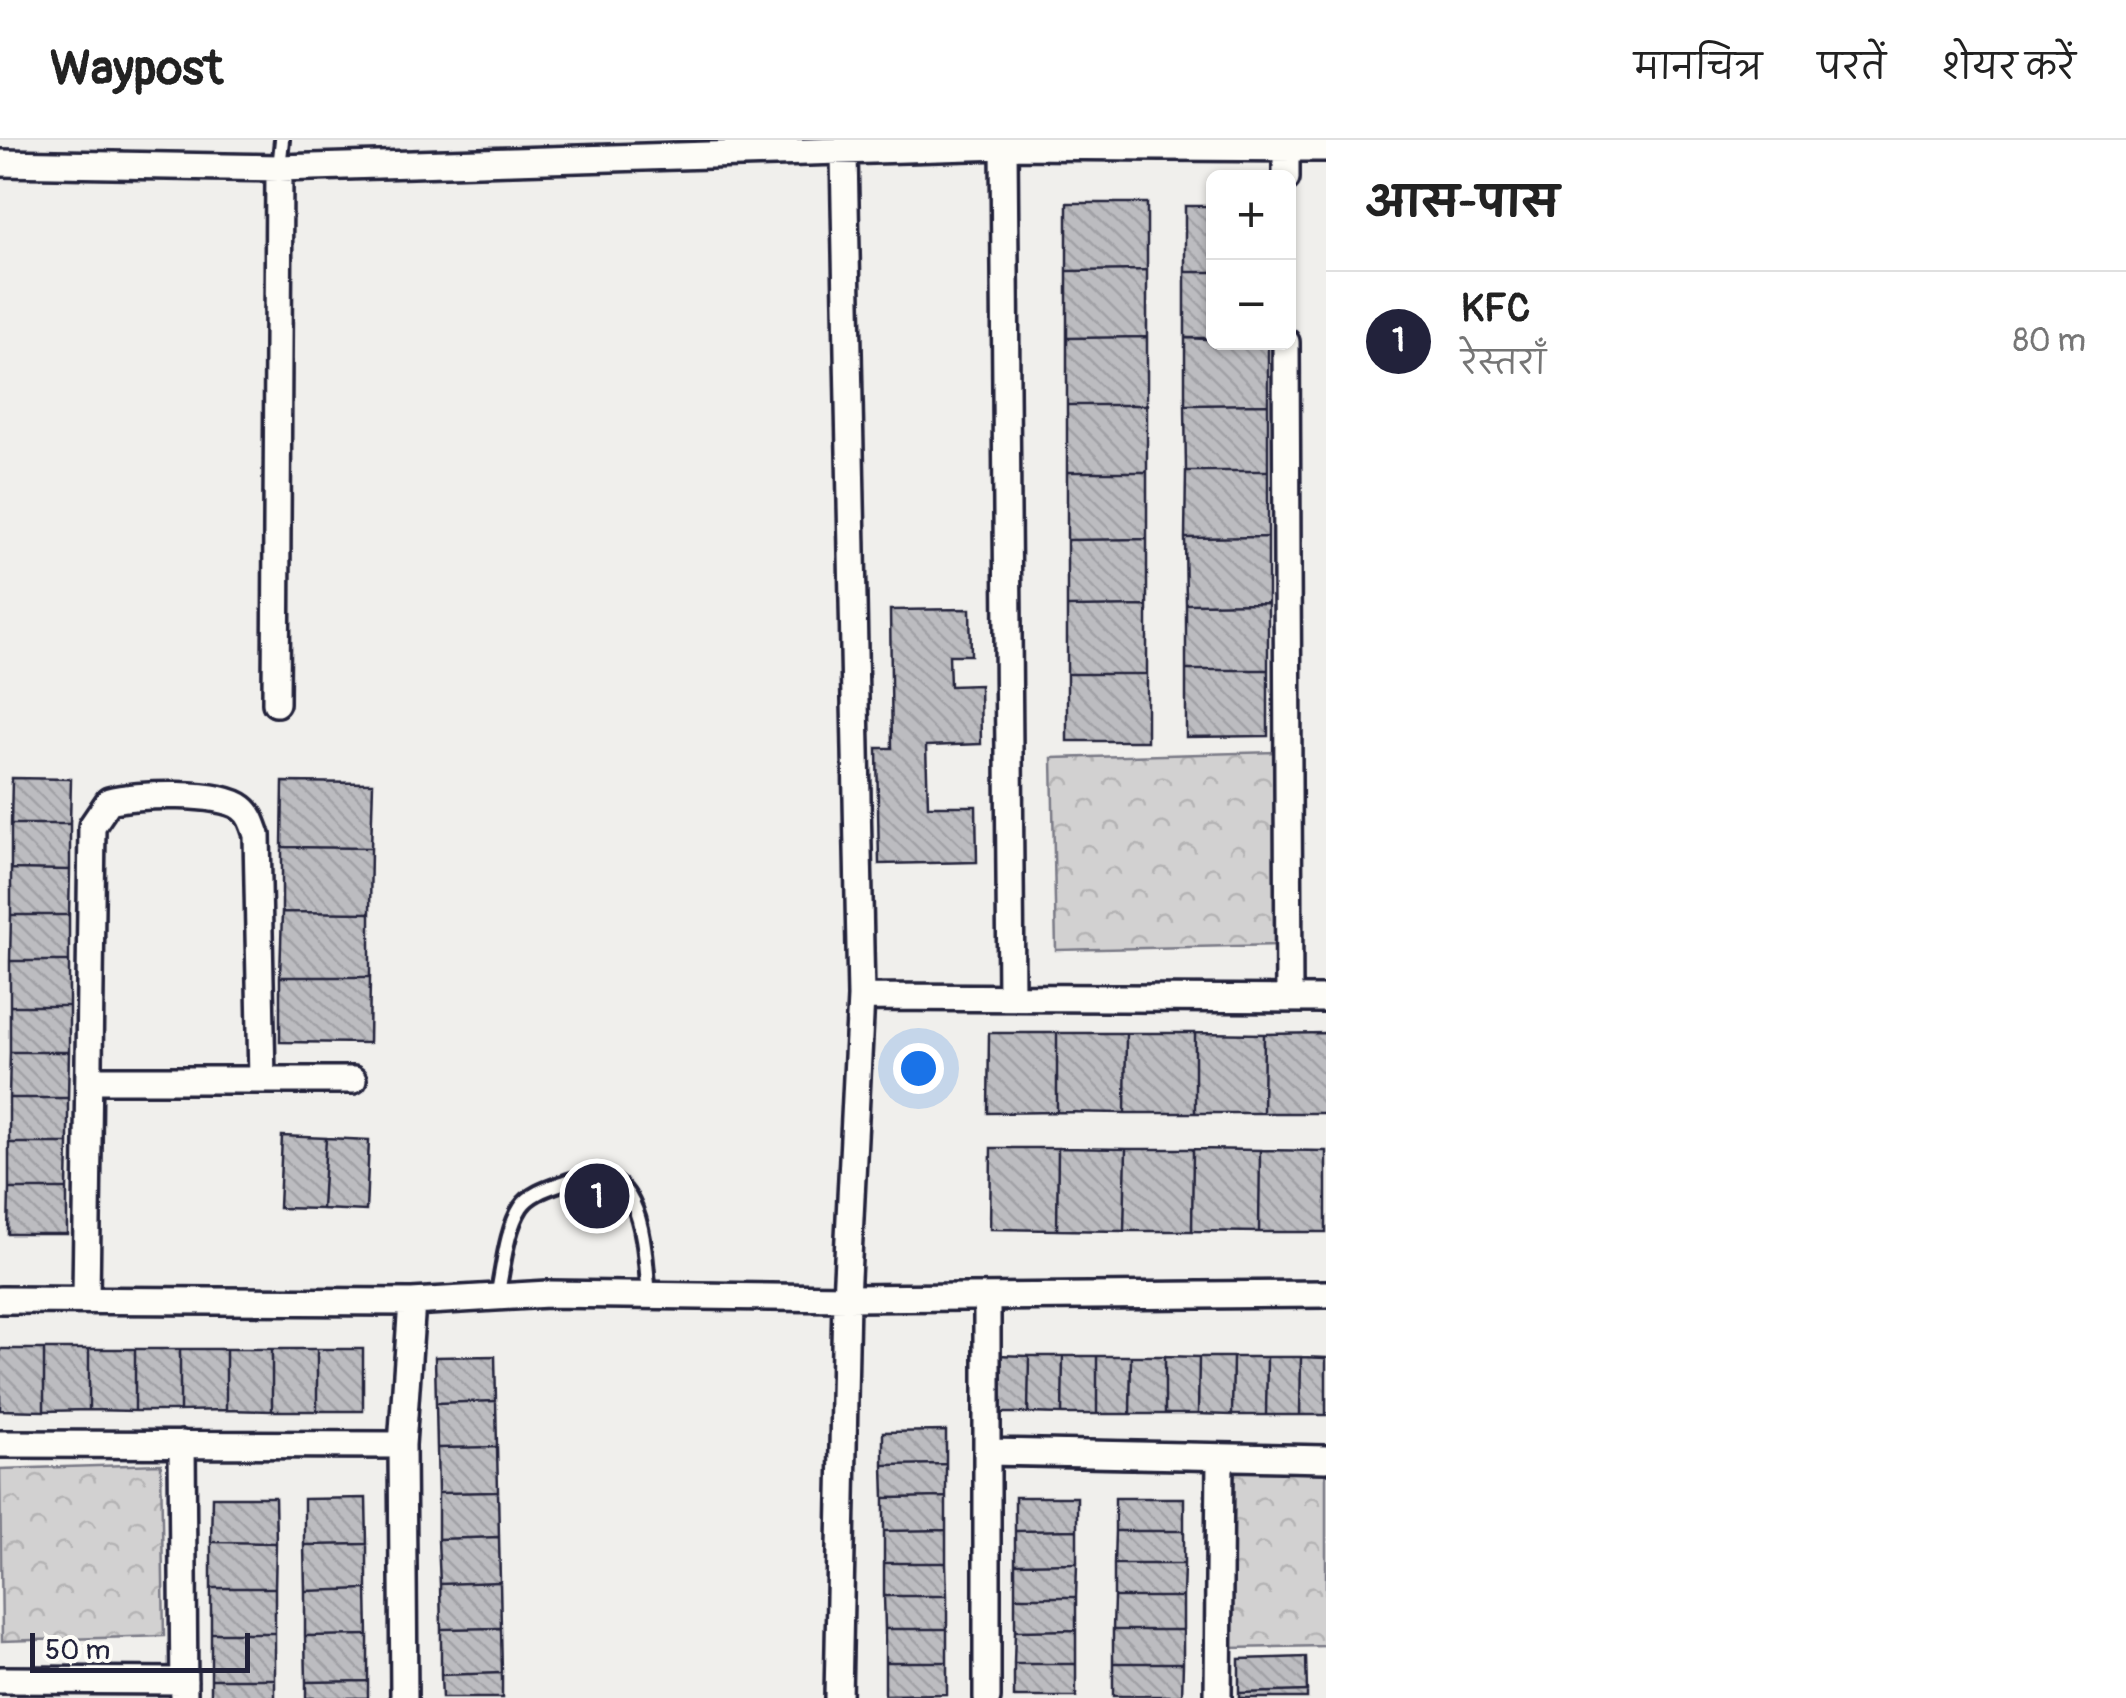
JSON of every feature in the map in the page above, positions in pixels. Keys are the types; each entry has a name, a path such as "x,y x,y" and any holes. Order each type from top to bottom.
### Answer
{"street":[{"path":"180,140 181,166"},
{"path":"1004,146 1011,996"},
{"path":"0,164 279,168 844,147 1326,148"},
{"path":"838,1698 846,1298 862,997 844,147"},
{"path":"1286,150 1286,170"},
{"path":"276,703 279,168"},
{"path":"1286,350 1289,999"},
{"path":"86,1300 92,1080 92,826 109,801 142,797 216,798 239,805 251,818 257,835 262,1080"},
{"path":"862,997 1326,999"},
{"path":"92,1080 353,1080"},
{"path":"0,1300 412,1302 649,1296 1326,1294"},
{"path":"987,1297 987,1698"},
{"path":"404,1698 402,1445 412,1302"},
{"path":"0,1444 402,1445"},
{"path":"0,1680 184,1690 182,1444"},
{"path":"987,1452 1220,1460 1326,1459"},
{"path":"1218,1698 1220,1460"}],"lane":[{"path":"279,168 282,140"},
{"path":"497,1298 522,1206 540,1191 578,1178 614,1180 632,1196 643,1232 649,1296"}],"green space":[{"path":"1276,752 1279,945 1056,950 1052,758"},
{"path":"161,1464 164,1636 2,1641 0,1469"},
{"path":"1326,1464 1326,1646 1228,1648 1226,1465"}],"building":[{"path":"1067,203 1147,203 1147,270 1067,271"},
{"path":"1185,206 1206,206 1206,272 1185,272"},
{"path":"1147,270 1147,337 1067,338 1067,271"},
{"path":"1185,272 1206,272 1206,338 1185,338"},
{"path":"1147,337 1147,405 1067,405 1067,338"},
{"path":"1185,338 1206,339 1206,350 1268,350 1268,404 1185,405"},
{"path":"1268,404 1268,471 1186,471 1185,405"},
{"path":"1067,405 1147,405 1147,472 1067,472"},
{"path":"1186,471 1268,471 1268,537 1185,538"},
{"path":"1067,472 1147,472 1147,539 1067,540"},
{"path":"1268,537 1268,603 1186,604 1185,538"},
{"path":"1147,539 1147,606 1067,607 1067,540"},
{"path":"1268,603 1268,670 1186,670 1186,604"},
{"path":"1147,606 1147,674 1067,674 1067,607"},
{"path":"970,609 971,655 949,655 950,686 980,685 981,744 926,746 928,806 976,806 977,862 879,864 877,748 892,748 890,610"},
{"path":"1186,670 1268,670 1268,736 1186,737"},
{"path":"1067,674 1147,674 1147,741 1067,741"},
{"path":"12,778 71,779 70,824 11,824"},
{"path":"283,782 373,783 371,848 282,847"},
{"path":"11,824 70,824 70,870 11,869"},
{"path":"282,847 371,848 370,913 282,912"},
{"path":"11,869 70,870 69,915 11,915"},
{"path":"282,912 370,913 370,977 280,977"},
{"path":"11,915 69,915 69,961 10,961"},
{"path":"10,961 69,961 69,1006 10,1006"},
{"path":"280,977 370,977 369,1043 280,1042"},
{"path":"10,1006 69,1006 69,1052 10,1052"},
{"path":"989,1033 1057,1033 1057,1112 988,1113"},
{"path":"1057,1033 1126,1033 1125,1113 1057,1112"},
{"path":"1126,1033 1195,1033 1195,1113 1125,1113"},
{"path":"1195,1033 1264,1034 1263,1113 1195,1113"},
{"path":"1326,1033 1326,1113 1263,1113 1264,1034"},
{"path":"10,1052 69,1052 68,1098 9,1098"},
{"path":"9,1098 68,1098 68,1143 9,1143"},
{"path":"282,1136 326,1138 322,1209 279,1208"},
{"path":"326,1138 369,1140 366,1211 322,1209"},
{"path":"9,1143 68,1143 67,1189 9,1189"},
{"path":"991,1148 1058,1148 1057,1230 990,1229"},
{"path":"1058,1148 1126,1149 1124,1231 1057,1230"},
{"path":"1126,1149 1193,1149 1192,1231 1124,1231"},
{"path":"1193,1149 1260,1150 1259,1232 1192,1231"},
{"path":"1260,1150 1326,1151 1326,1232 1259,1232"},
{"path":"9,1189 67,1189 67,1234 8,1234"},
{"path":"0,1349 44,1349 44,1411 0,1410"},
{"path":"44,1349 89,1349 89,1410 44,1411"},
{"path":"89,1349 135,1349 135,1411 89,1410"},
{"path":"135,1349 180,1349 180,1411 135,1411"},
{"path":"180,1349 226,1349 226,1410 180,1411"},
{"path":"226,1349 272,1349 272,1411 226,1410"},
{"path":"272,1349 317,1349 317,1411 272,1411"},
{"path":"317,1349 363,1349 363,1411 317,1411"},
{"path":"995,1355 1029,1356 1028,1413 995,1413"},
{"path":"495,1356 496,1401 436,1403 435,1357"},
{"path":"1029,1356 1063,1356 1062,1414 1028,1413"},
{"path":"1063,1356 1097,1356 1097,1414 1062,1414"},
{"path":"1097,1356 1131,1356 1130,1414 1097,1414"},
{"path":"1131,1356 1165,1356 1165,1414 1130,1414"},
{"path":"1165,1356 1199,1357 1198,1414 1165,1414"},
{"path":"1199,1357 1233,1357 1232,1415 1198,1414"},
{"path":"1233,1357 1267,1357 1266,1415 1232,1415"},
{"path":"1267,1357 1301,1357 1300,1415 1266,1415"},
{"path":"1301,1357 1326,1358 1326,1415 1300,1415"},
{"path":"496,1401 497,1447 437,1448 436,1403"},
{"path":"946,1431 946,1464 883,1465 883,1432"},
{"path":"497,1447 498,1492 438,1493 437,1448"},
{"path":"946,1464 946,1497 884,1498 883,1465"},
{"path":"498,1492 499,1537 438,1539 438,1493"},
{"path":"212,1497 275,1497 276,1543 211,1542"},
{"path":"946,1497 946,1530 884,1531 884,1498"},
{"path":"1015,1497 1077,1497 1077,1530 1015,1531"},
{"path":"366,1498 367,1544 304,1545 304,1499"},
{"path":"1115,1498 1184,1498 1184,1531 1115,1531"},
{"path":"946,1530 946,1563 884,1563 884,1531"},
{"path":"1077,1530 1077,1563 1015,1564 1015,1531"},
{"path":"1115,1531 1184,1531 1184,1564 1114,1564"},
{"path":"499,1537 500,1582 440,1584 438,1539"},
{"path":"211,1542 276,1543 275,1588 211,1588"},
{"path":"367,1544 367,1589 305,1591 304,1545"},
{"path":"884,1563 946,1563 947,1596 884,1596"},
{"path":"1077,1563 1076,1597 1015,1597 1015,1564"},
{"path":"1114,1564 1184,1564 1183,1597 1114,1597"},
{"path":"500,1582 501,1628 441,1629 440,1584"},
{"path":"211,1588 275,1588 275,1633 211,1633"},
{"path":"367,1589 368,1635 305,1636 305,1591"},
{"path":"884,1596 947,1596 947,1629 885,1629"},
{"path":"1015,1597 1076,1597 1076,1630 1015,1631"},
{"path":"1114,1597 1183,1597 1183,1630 1113,1630"},
{"path":"501,1628 502,1673 441,1675 441,1629"},
{"path":"885,1629 947,1629 947,1662 885,1662"},
{"path":"1076,1630 1076,1664 1014,1664 1015,1631"},
{"path":"1113,1630 1183,1630 1183,1663 1113,1663"},
{"path":"211,1633 275,1633 275,1679 211,1679"},
{"path":"368,1635 368,1681 306,1682 305,1636"},
{"path":"1306,1657 1307,1691 1239,1693 1239,1659"},
{"path":"885,1662 947,1662 947,1694 885,1695"},
{"path":"1113,1663 1183,1663 1182,1696 1113,1696"},
{"path":"1014,1664 1076,1664 1076,1697 1014,1697"},
{"path":"502,1673 502,1698 442,1698 441,1675"},
{"path":"211,1679 275,1679 275,1698 211,1698"},
{"path":"368,1681 368,1698 306,1698 306,1682"},
{"path":"1307,1691 1307,1698 1239,1698 1239,1693"}],"place":[{"name":"KFC","path":"597,1196"}]}
